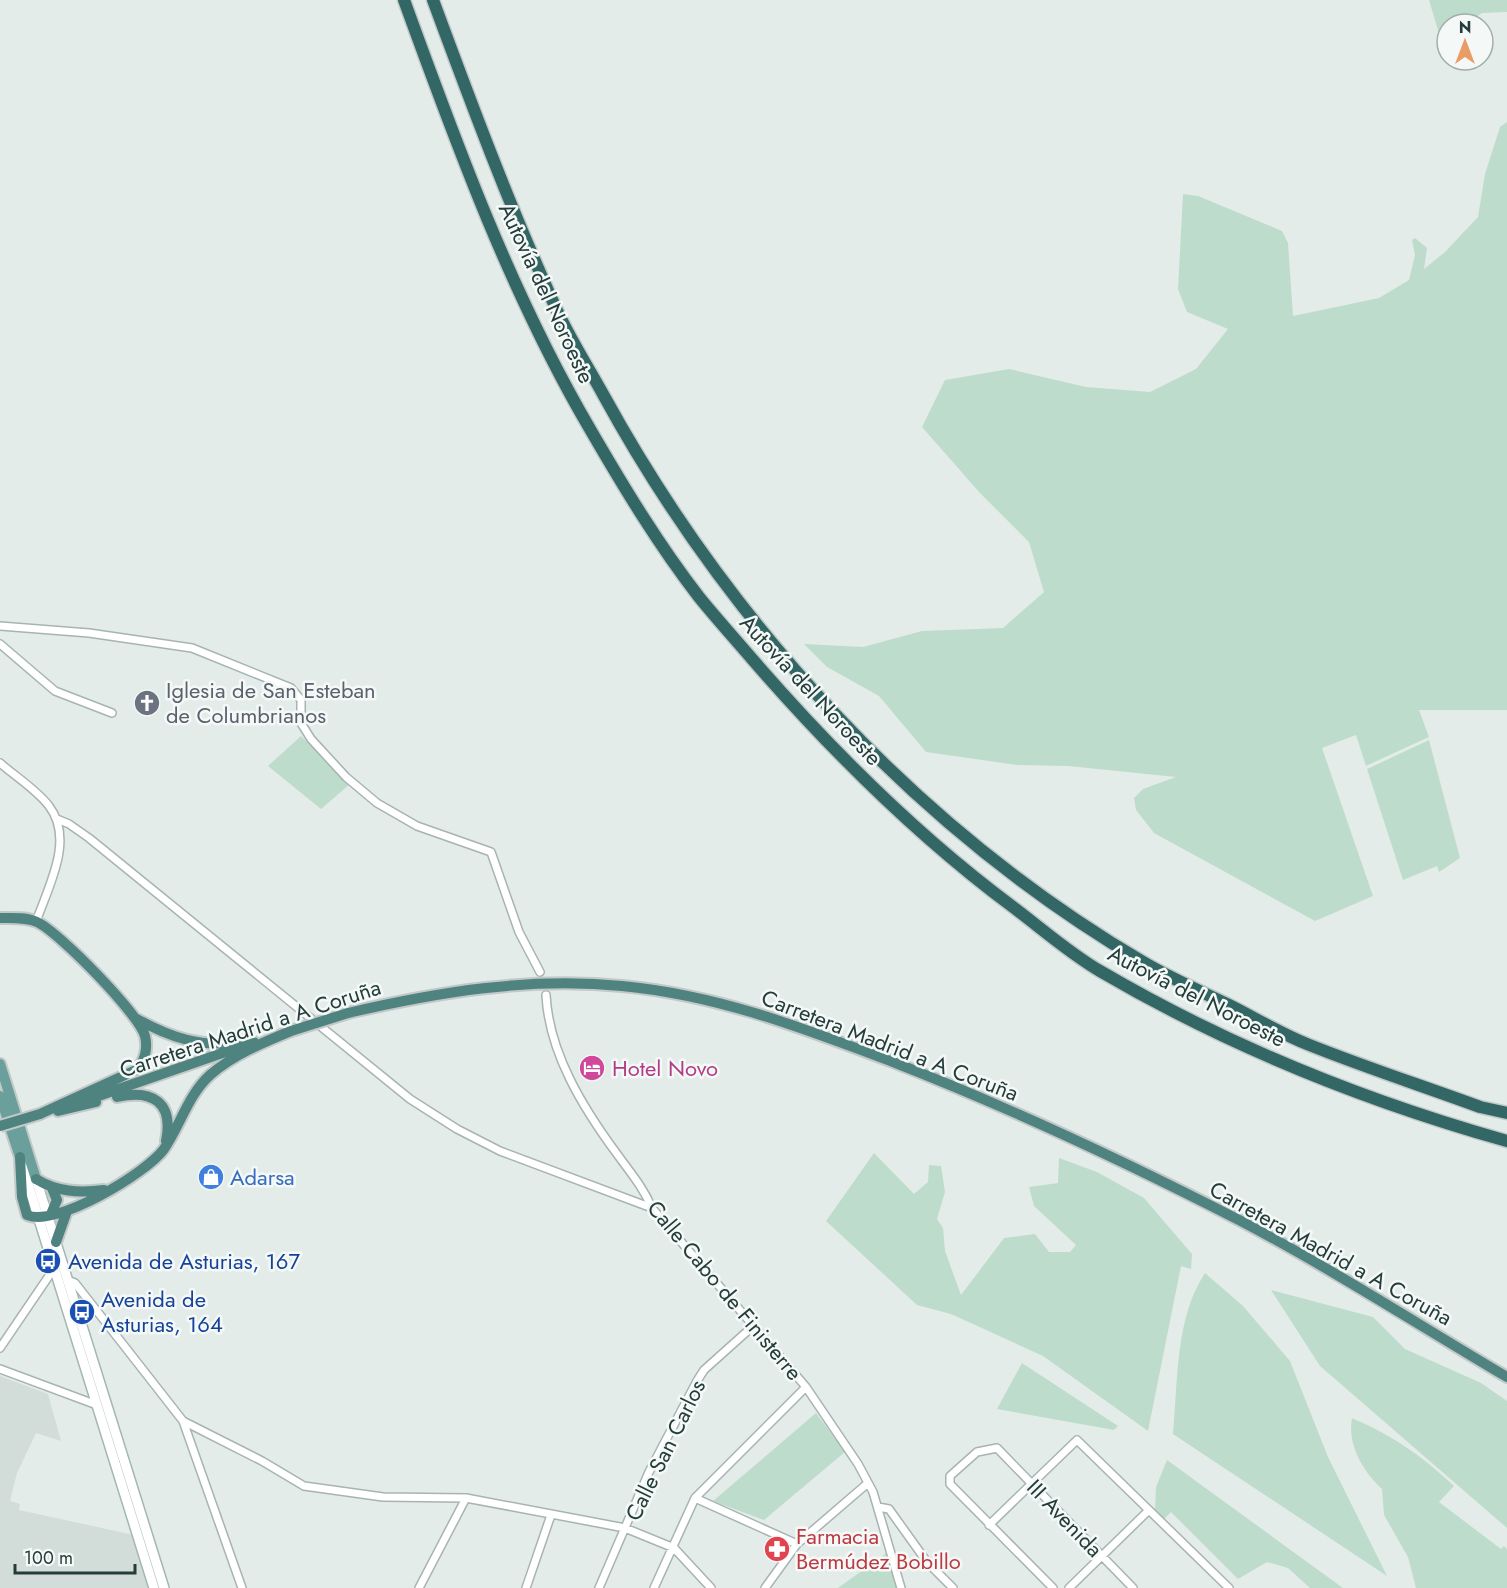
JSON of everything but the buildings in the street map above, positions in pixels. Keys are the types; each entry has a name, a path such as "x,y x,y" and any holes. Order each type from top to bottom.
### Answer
{"highway":[{"path":"399,0 444,109"},
{"name":"Autovía del Noroeste","path":"404,0 444,109 494,233 532,318 587,425 652,531 700,598 830,746 921,834 988,888 1095,968 1175,1012 1292,1068 1419,1116 1507,1142"},
{"name":"Autovía del Noroeste","path":"433,0 516,222 555,307 639,459 718,577 773,646 841,720 896,776 956,828 1043,896 1144,962 1305,1043 1480,1107 1507,1113"},
{"path":"441,0 501,170 546,286"},
{"path":"3,919 36,922 73,950 136,1019 145,1035 146,1049 142,1065 125,1077 40,1114"},
{"name":"Carretera Madrid a A Coruña","path":"0,1126 123,1089 223,1052 348,1014 423,995 519,984 562,983 622,986 682,994 782,1020 972,1093 1241,1221 1327,1269 1507,1377"},
{"path":"136,1019 179,1039 204,1044 235,1042 291,1031"},
{"path":"20,1157 24,1209 30,1216 46,1216 68,1211 134,1178 164,1149 191,1101 210,1075 260,1044 291,1031"},
{"path":"40,1114 132,1094 147,1094 166,1112 168,1129 164,1149"},
{"path":"36,1179 52,1188 78,1192 110,1189"},
{"path":"46,1216 57,1200 52,1188"},
{"path":"56,1242 68,1211"}],"main road":[{"path":"0,1064 36,1179 46,1216 55,1267 154,1588"},
{"path":"0,1096 20,1157"},
{"path":"46,1216 164,1588"}],"street":[{"path":"0,626 89,633 192,648 291,688 301,700 302,723 322,752 377,803 417,826 491,852 519,932 540,972"},
{"path":"0,644 49,687 112,713"},
{"path":"0,763 45,801 57,819 60,842 58,858 36,922"},
{"path":"57,819 69,824 89,838 410,1099 457,1129 500,1151 652,1208"},
{"name":"Calle Cabo de Finisterre","path":"546,995 547,1011 568,1076 589,1113 644,1190 652,1208 752,1327 806,1387 858,1464 878,1507 901,1588"},
{"path":"0,1348 55,1267"},
{"path":"67,1280 75,1283 183,1421 242,1588"},
{"name":"Calle San Carlos","path":"599,1588 650,1472 704,1370 752,1327"},
{"path":"0,1369 98,1405"},
{"path":"654,1588 695,1498 806,1387"},
{"path":"183,1421 262,1461 304,1486 383,1497 466,1498 626,1528 674,1548 711,1588"},
{"path":"1053,1588 989,1525 1077,1440 1229,1588"},
{"name":"III Avenida","path":"989,1525 950,1484 950,1479 960,1465 976,1452 997,1448 1133,1588"},
{"path":"765,1588 797,1544 868,1483"},
{"path":"420,1588 466,1498"},
{"path":"695,1498 797,1544"},
{"path":"878,1507 889,1509 927,1562 953,1588"},
{"path":"1069,1588 1149,1510"},
{"path":"526,1588 551,1515"}],"shaded area":[{"path":"0,1376 48,1394 61,1441 36,1433 17,1473 10,1501 20,1504 19,1510 134,1535 151,1588 0,1588"}],"green space":[{"path":"1429,0 1507,0 1507,12 1435,12 1435,20"},
{"path":"1507,122 1507,710 1419,710 1429,737 1366,766 1356,735 1322,748 1373,896 1315,921 1154,833 1136,810 1134,798 1143,789 1176,777 1068,766 1017,765 926,752 879,696 827,667 804,644 863,647 922,631 1003,628 1044,592 1029,542 980,493 922,427 945,380 1009,369 1086,387 1150,392 1196,369 1228,329 1187,312 1178,289 1183,194 1198,196 1282,231 1288,243 1293,316 1379,298 1409,280 1415,255 1412,240 1415,238 1427,248 1424,269 1445,252 1478,217 1485,174 1500,127"},
{"path":"301,736 350,784 321,809 268,766"},
{"path":"1429,740 1460,858 1439,872 1437,866 1403,880 1367,769"},
{"path":"874,1153 914,1194 928,1182 929,1165 941,1166 945,1192 937,1219 943,1228 945,1251 961,1295 1004,1238 1035,1234 1049,1252 1070,1252 1076,1245 1034,1206 1029,1187 1058,1183 1059,1158 1097,1172 1144,1198 1192,1254 1191,1269 1181,1266 1148,1431 1043,1356 951,1314 917,1305 826,1221"},
{"path":"1205,1273 1243,1306 1290,1361 1328,1457 1387,1576 1173,1434 1177,1372 1183,1330 1195,1291"},
{"path":"1271,1290 1373,1317 1405,1349 1481,1383 1507,1401 1507,1528 1320,1366"},
{"path":"1022,1363 1118,1426 1114,1430 997,1409"},
{"path":"816,1413 845,1452 764,1520 713,1501"},
{"path":"1352,1418 1406,1447 1454,1486 1439,1502 1501,1549 1504,1546 1507,1549 1507,1588 1416,1588 1408,1557 1384,1515 1382,1489 1363,1466 1354,1448"},
{"path":"1167,1460 1343,1588 1310,1588 1288,1568 1267,1562 1238,1579 1171,1512 1164,1519 1155,1511 1156,1487"},
{"path":"888,1552 897,1588 838,1588"}],"place":[{"name":"Iglesia de San Esteban de Columbrianos","path":"147,703"},
{"name":"Hotel Novo","path":"592,1068"},
{"name":"Adarsa","path":"211,1177"},
{"name":"Avenida de Asturias, 167","path":"48,1261"},
{"name":"Avenida de Asturias, 164","path":"82,1312"},
{"name":"Farmacia Bermúdez Bobillo","path":"777,1549"}]}
